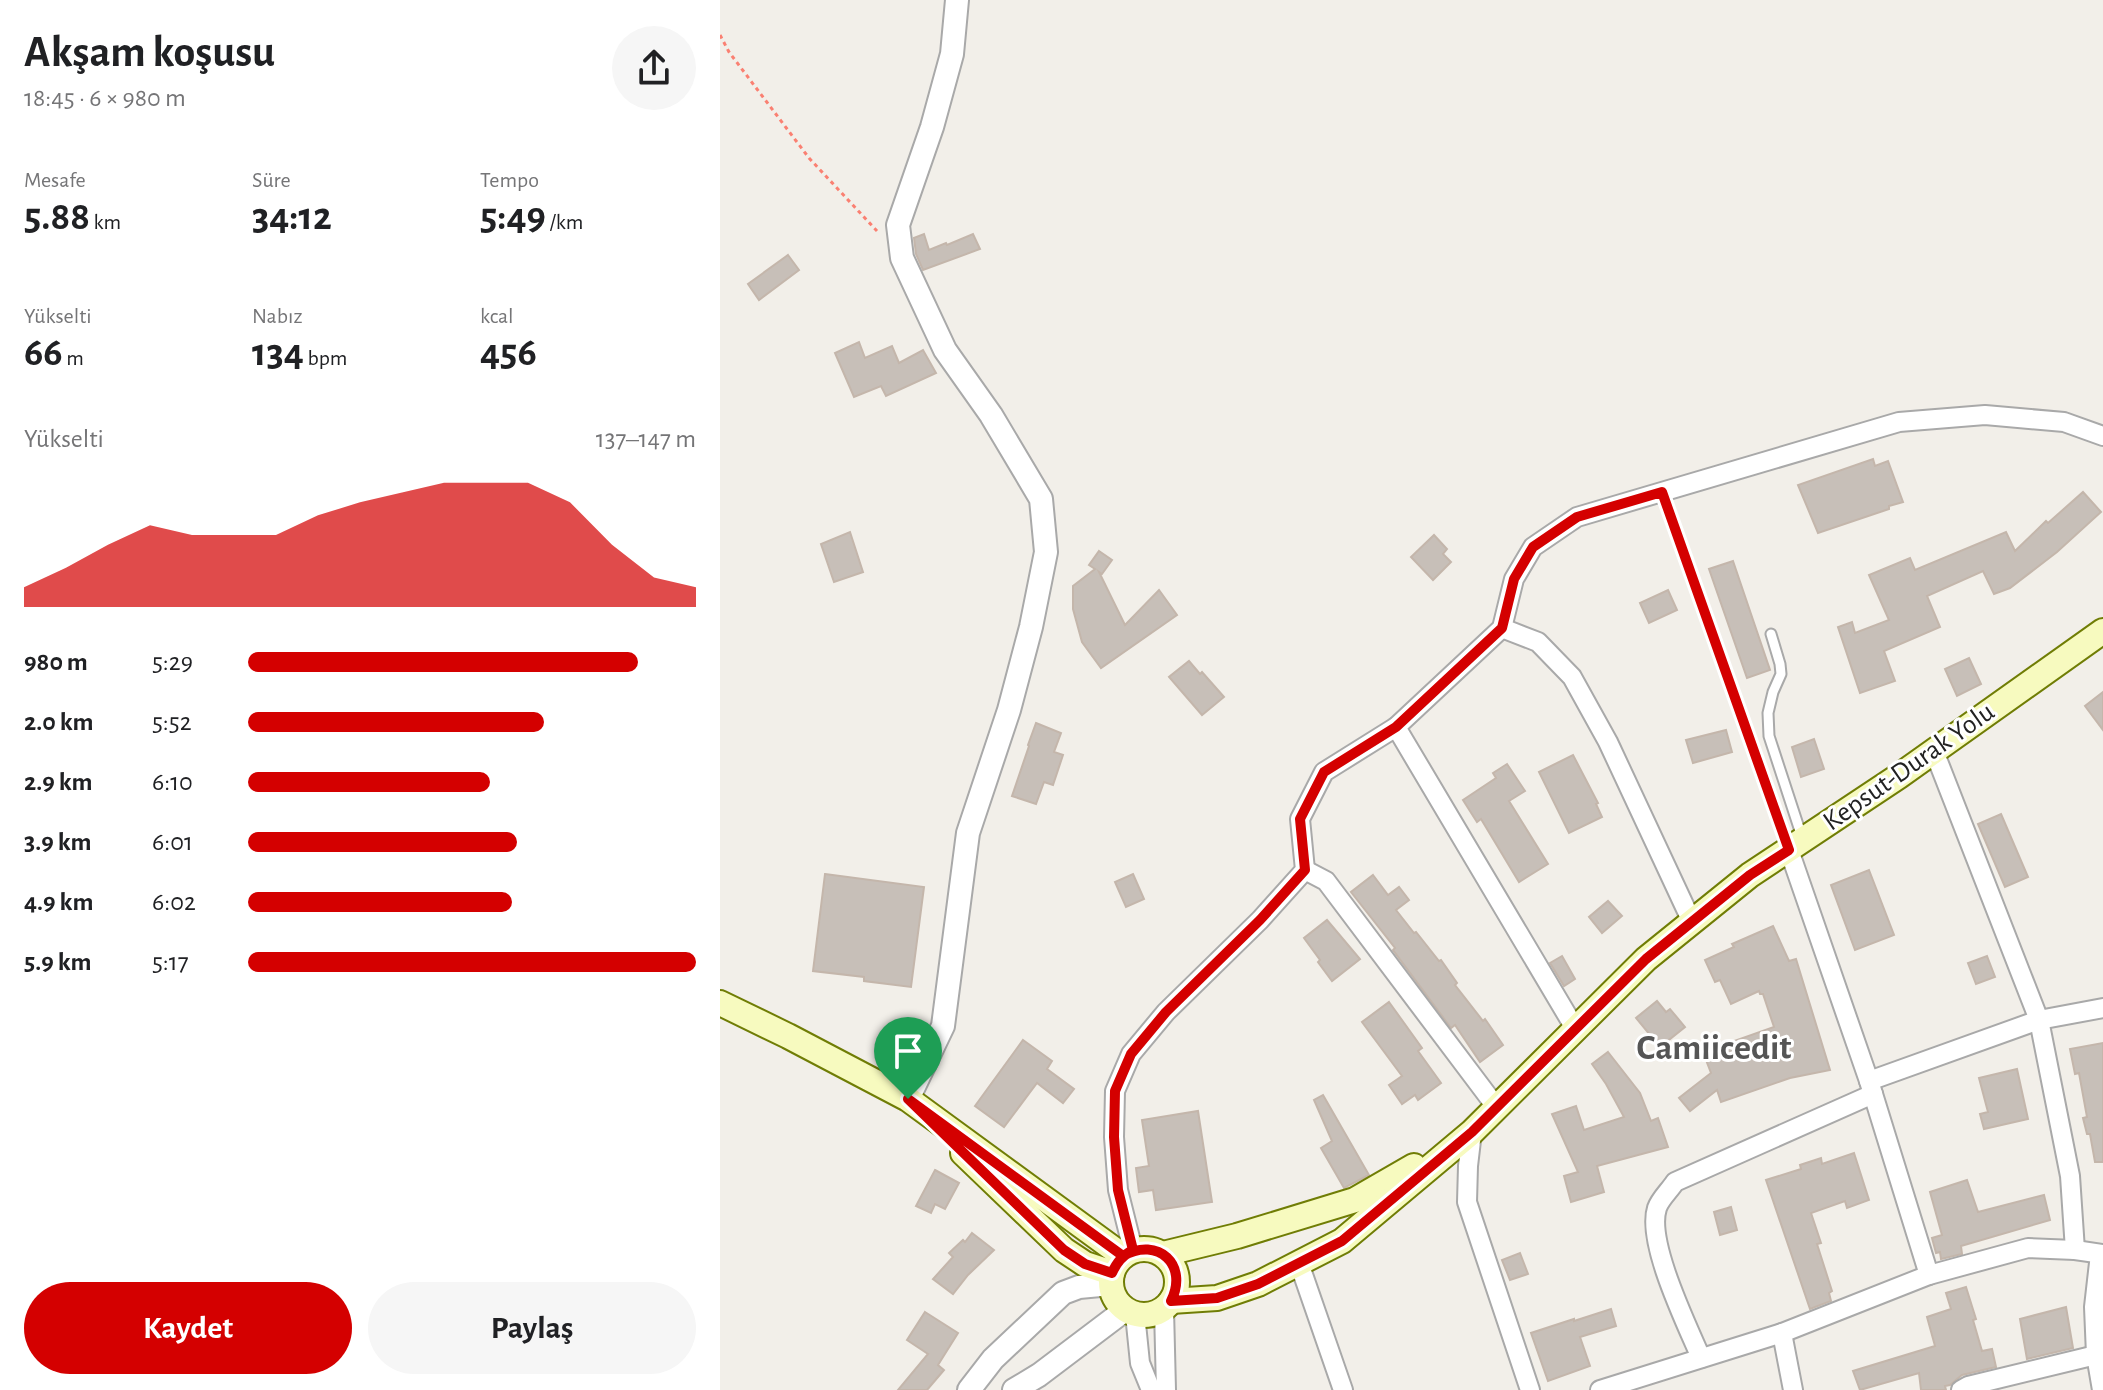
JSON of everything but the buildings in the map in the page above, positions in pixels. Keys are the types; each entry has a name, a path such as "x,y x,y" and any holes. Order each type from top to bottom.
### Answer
{"main road":[{"name":"Kepsut-Durak Yolu","path":"1168,1305 1217,1298 1258,1284 1342,1241 1472,1132 1646,959 1750,875 1934,751 2103,631"},
{"path":"720,1003 908,1099 1064,1250 1085,1264 1120,1266"},
{"name":"Kepsut-Durak Yolu","path":"1163,1254 1237,1236 1355,1200 1472,1132"},
{"path":"1143,1248 1163,1254 1176,1271 1176,1292 1168,1305 1155,1314 1130,1312 1118,1303 1113,1294 1120,1266 1143,1248"}],"street":[{"path":"908,1099 943,1026 968,833 1009,710 1031,627 1046,552 1041,499 991,415 945,350 902,258 898,225 932,127 952,54 957,0"},
{"path":"969,1390 993,1359 1063,1293 1120,1266 1115,1091 1131,1054 1166,1012 1260,920 1305,870 1300,819 1324,772 1396,727 1502,628 1514,579 1533,547 1577,517 1899,422 1985,415 2064,422 2103,436"},
{"path":"1502,628 1538,642 1572,677 1608,742 1692,922"},
{"path":"1396,727 1576,1030"},
{"path":"1934,751 2039,1020 2070,1176 2075,1250"},
{"path":"1796,845 1929,1275"},
{"path":"1305,870 1326,881 1497,1108"},
{"path":"1701,1358 1666,1272 1656,1232 1657,1207 1675,1182 1871,1087 2039,1020 2103,1008"},
{"path":"1472,1132 1467,1202 1530,1390"},
{"path":"1600,1390 1782,1333 1929,1275 2028,1248 2102,1254 2094,1307 2096,1355 2102,1390"},
{"path":"1299,1263 1343,1390"},
{"path":"1166,1390 1168,1305"},
{"path":"1014,1390 1130,1312 1140,1363 1151,1390"},
{"path":"1782,1333 1793,1390"},
{"path":"1961,1390 2096,1355"}],"lane":[{"path":"1662,492 1796,845"},
{"path":"1771,634 1781,674 1768,713 1769,736 1796,845"}],"path":[{"path":"720,35 729,52 809,158 902,258"}],"district":[{"name":"Camiicedit","path":"1714,1048"}],"route":[{"path":"908,1099 1064,1250 1085,1264 1112,1273 1116,1263 1123,1256 1133,1250 1118,1190 1115,1091 1131,1054 1166,1012 1260,920 1305,870 1300,819 1324,772 1396,727 1502,628 1514,579 1533,547 1577,517 1662,492 1789,850 1750,875 1646,959 1472,1132 1342,1241 1258,1284 1217,1298 1171,1301 1178,1282 1176,1271 1163,1254 1143,1248 1123,1256 908,1099"}]}
